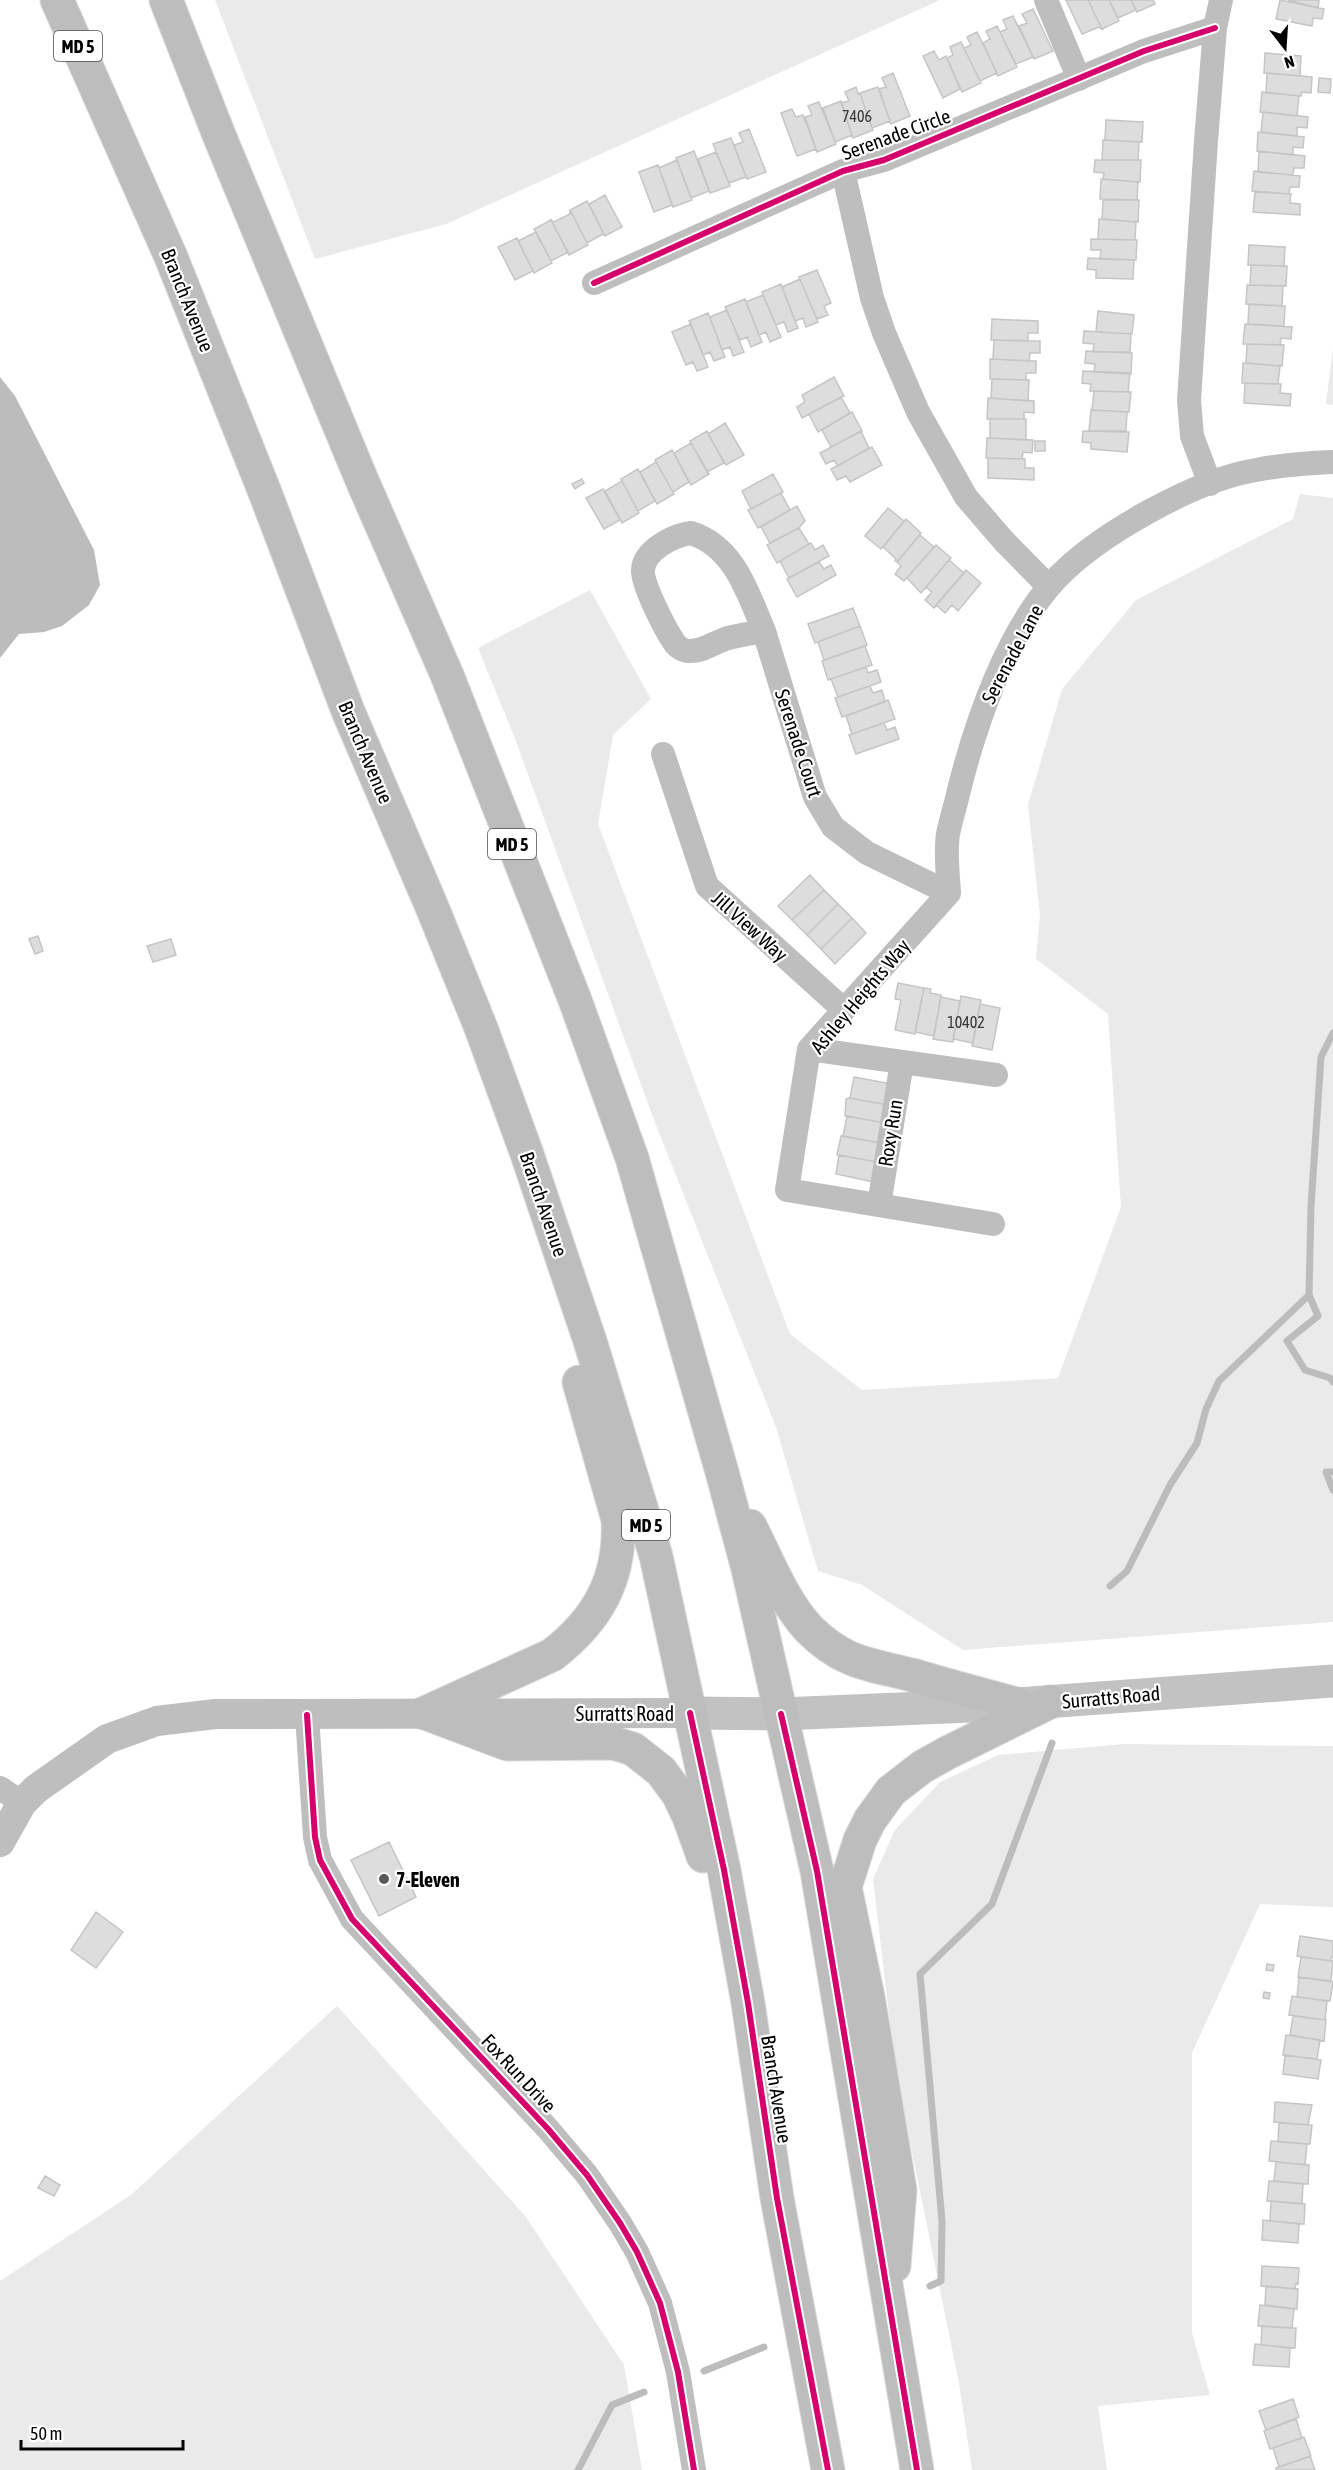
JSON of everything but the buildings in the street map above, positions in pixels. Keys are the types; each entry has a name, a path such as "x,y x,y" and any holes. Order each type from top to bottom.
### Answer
{"highway":[{"name":"Branch Avenue","path":"57,0 171,257 266,495 348,711 481,1028 527,1154 590,1341 656,1556 724,1870 777,2198 828,2470"},
{"name":"MD 5","path":"166,0 223,146 356,467 447,675 575,1000 632,1158 748,1569 817,1870 917,2470"},
{"path":"425,1713 552,1655 585,1624 604,1597 612,1580 619,1544 618,1520 577,1374 590,1341"},
{"path":"722,1472 792,1607 809,1629 830,1646 849,1659 866,1666 905,1673 1017,1704"},
{"path":"890,2313 900,2190 868,1997 845,1887 860,1840 870,1820 891,1791 922,1767 938,1758 1050,1702"},
{"path":"425,1713 507,1744 613,1743 633,1749 647,1758 678,1794 689,1816 741,1965"}],"main road":[{"name":"Surratts Road","path":"690,1713 781,1714 1017,1704 1333,1681"}],"street":[{"path":"1046,0 1079,79"},
{"path":"1210,484 1192,436 1189,400 1215,28 1221,0"},
{"name":"Serenade Circle","path":"594,283 843,171 884,160 1144,51 1215,28"},
{"name":"Serenade Circle","path":"843,171 872,298 884,333 918,412 966,497 1003,540 1049,587"},
{"name":"Serenade Lane","path":"949,893 948,835 968,753 981,712 1027,616 1049,587 1080,556 1123,526 1156,508 1210,484 1254,470 1333,462"},
{"name":"Serenade Court","path":"764,631 725,639 697,651 683,650 673,641 648,593 643,572 648,557 656,549 684,534 692,533 709,541 737,568 764,631 815,797 832,827 867,853 949,893"},
{"name":"Jill View Way","path":"663,754 706,886 844,1010"},
{"name":"Ashley Heights Way","path":"949,893 809,1049 787,1190 993,1224"},
{"path":"809,1049 996,1074"},
{"name":"Roxy Run","path":"879,1205 902,1062"},
{"name":"Surratts Road","path":"0,1842 11,1795 36,1789 89,1749 107,1739 157,1721 215,1714 690,1713"},
{"name":"Fox Run Drive","path":"307,1714 315,1836 320,1860 332,1886 352,1919 548,2129 587,2175 620,2223 637,2252 660,2303 678,2372 694,2470"}],"shaded area":[{"path":"215,0 940,0 446,224 315,259"},
{"path":"1333,348 1333,405 1326,404"},
{"path":"0,377 15,396 94,550 100,585 89,605 62,626 44,632 19,634 0,658"},
{"path":"1300,494 1333,498 1333,1622 963,1650 862,1585 818,1571 776,1427 654,1120 514,736 478,648 590,590 651,699 613,735 598,824 790,1334 862,1390 1058,1378 1121,1207 1108,1014 1036,959 1040,916 1028,805 1062,689 1136,600 1293,519"},
{"path":"1124,1744 1333,1746 1333,1907 1260,1904 1192,2053 1192,2333 1210,2395 1098,2406 1107,2470 972,2470 959,2383 896,2074 873,1879 895,1830 940,1782 998,1755"},
{"path":"337,2006 526,2217 624,2365 642,2470 0,2470 0,2281 131,2195"}],"waterway":[{"path":"1110,1586 1127,1571 1170,1485 1197,1443 1206,1409 1219,1381 1309,1295 1311,1206 1321,1057 1333,1033"},
{"path":"1309,1295 1318,1316 1287,1341 1305,1370 1330,1378 1333,1382"},
{"path":"1333,1472 1326,1472 1333,1490"},
{"path":"930,2286 941,2281 942,2221 920,1974 992,1904 1052,1743"},
{"path":"704,2371 764,2347"},
{"path":"578,2470 612,2405 644,2392"}],"cycle path":[{"path":"594,283 843,171 884,160 1144,51 1215,28"},
{"path":"690,1713 724,1870 748,2003 777,2198 828,2470"},
{"path":"781,1714 817,1871 917,2470"},
{"path":"307,1715 315,1837 320,1860 352,1919 548,2129 587,2175 620,2223 637,2252 660,2303 678,2372 694,2470"}],"place":[{"name":"7-Eleven","path":"384,1879"}]}
